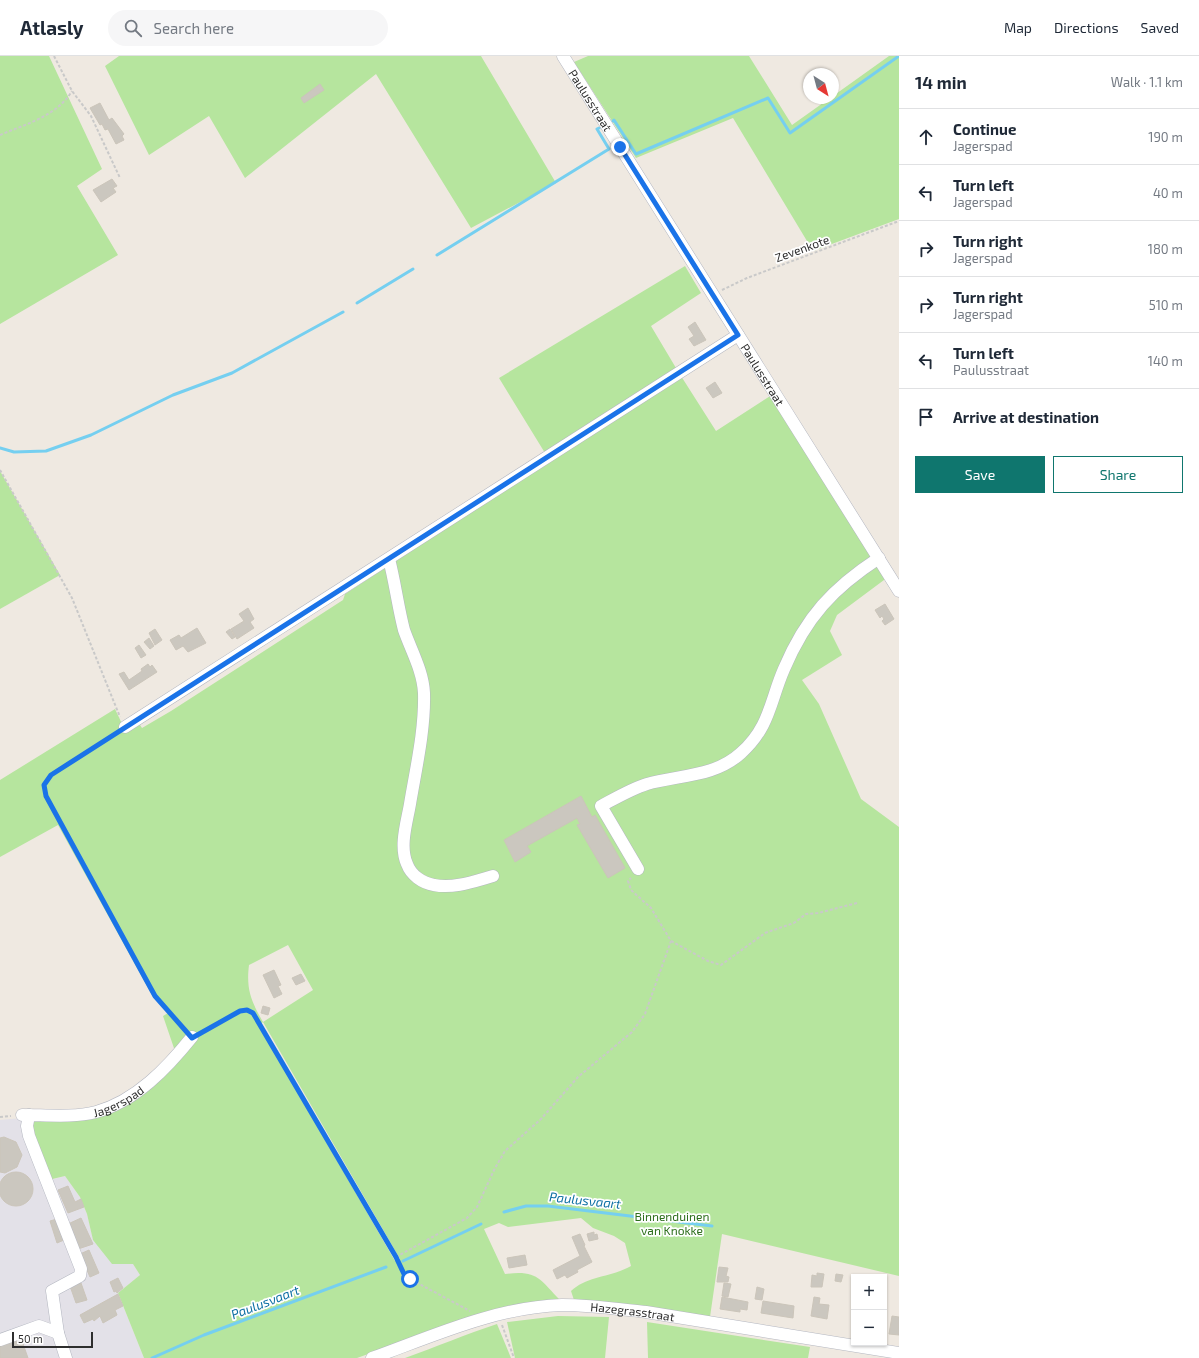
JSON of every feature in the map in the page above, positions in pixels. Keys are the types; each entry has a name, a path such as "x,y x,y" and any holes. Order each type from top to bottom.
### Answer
{"street":[{"name":"Paulusstraat","path":"563,56 899,590"},
{"path":"125,727 242,654 738,335"},
{"path":"638,870 601,806 628,791 646,784 718,768 740,754 750,744 769,716 784,669 797,642 814,615 850,577 879,558"},
{"path":"389,559 402,622 418,668 424,692 417,758 405,831 404,853 406,863 417,878 432,885 443,886 467,883 493,876"},
{"name":"Jagerspad","path":"58,1333 52,1291 80,1276 81,1269 29,1136 25,1115 84,1114 97,1112 113,1105 130,1097 146,1085 177,1056 192,1038"},
{"name":"Hazegrasstraat","path":"372,1358 499,1314 529,1308 561,1305 610,1308 899,1353"},
{"path":"0,1340 39,1326 58,1333 66,1358"}],"path":[{"path":"54,56 72,90 91,116 120,178"},
{"path":"0,135 49,114 66,101 72,90"},
{"name":"Zevenkote","path":"712,295 747,278 899,221"},
{"path":"0,470 72,598 125,727 51,775 44,785 46,796 155,996 192,1038 240,1011 247,1010 253,1013 396,1257 404,1274 468,1310 477,1321"},
{"path":"638,870 628,881 631,890 651,908 672,941 708,961 721,964 765,933 794,922 806,914 818,914 857,903"},
{"path":"396,1257 467,1218 476,1207 505,1151 541,1119 578,1077 632,1032 645,1014 672,941"},
{"path":"499,1314 514,1358"}],"shaded area":[{"path":"21,1118 43,1182 65,1176 80,1197 87,1214 93,1240 103,1251 133,1264 140,1275 118,1293 144,1358 0,1358 0,1120"}],"green space":[{"path":"0,56 49,56 102,169 77,186 118,255 0,324"},
{"path":"119,56 481,56 556,183 471,228 376,74 245,178 209,116 149,155 105,66"},
{"path":"588,56 749,56 792,125 822,104 839,104 839,92 889,56 899,56 899,219 813,251 733,118 636,158 574,62"},
{"path":"685,266 701,293 651,326 676,368 545,453 499,378"},
{"name":"Binnenduinen van Knokke","path":"681,376 716,431 778,391 892,572 884,580 837,615 830,631 842,655 802,680 819,704 861,799 899,827 899,1276 722,1234 710,1317 574,1300 571,1291 577,1286 592,1279 624,1270 631,1266 625,1243 614,1236 593,1228 581,1218 508,1227 499,1223 484,1229 505,1274 525,1273 531,1275 542,1281 560,1300 475,1316 357,1358 144,1358 118,1293 140,1275 133,1264 112,1264 93,1240 87,1214 80,1197 65,1176 48,1180 30,1130 34,1119 114,1108 176,1054 163,1016 168,1013 153,997 58,825 0,857 0,780 115,709 125,730 140,725 142,728 171,711 343,600 345,594","holes":["288,945 313,990 263,1022 250,995 248,981 249,965","263,1022 400,1259 395,1261 259,1025"]},
{"path":"0,471 60,575 0,609"},
{"path":"558,1316 609,1317 605,1358 515,1358 507,1322"},
{"path":"647,1322 810,1347 808,1358 648,1358"},
{"path":"497,1324 511,1358 405,1358 474,1332"}],"building":[{"path":"320,84 324,90 304,103 301,98"},
{"path":"100,103 109,120 112,118 124,134 122,136 124,140 116,144 108,129 105,130 102,124 100,125 90,108"},
{"path":"112,179 117,186 113,188 116,192 101,202 93,190"},
{"path":"695,322 706,340 694,346 689,339 694,336 688,327"},
{"path":"715,382 722,393 713,398 706,388"},
{"path":"885,604 894,619 885,625 882,621 884,619 882,616 880,618 875,610"},
{"path":"248,608 254,619 250,622 254,628 237,639 231,629 244,621 239,614"},
{"path":"197,628 206,643 188,652 183,646 176,650 170,640 179,635 181,638"},
{"path":"155,629 162,640 155,645 149,633"},
{"path":"230,629 235,637 232,639 226,632"},
{"path":"149,638 154,646 150,649 144,642"},
{"path":"139,645 146,655 141,658 135,648"},
{"path":"148,664 150,667 152,665 157,672 129,690 119,674 124,672 129,680 142,671 141,669"},
{"path":"581,796 592,817 595,815 625,868 608,878 577,825 580,824 577,818 527,846 531,852 515,862 504,840"},
{"path":"274,970 281,985 278,986 282,994 274,998 263,975"},
{"path":"301,974 305,981 296,985 292,978"},
{"path":"263,1006 270,1008 268,1015 261,1013"},
{"path":"4,1137 16,1142 22,1155 17,1167 5,1173 0,1172 0,1138"},
{"path":"13,1172 19,1172 23,1173 30,1179 33,1189 32,1196 26,1203 19,1206 13,1206 9,1205 2,1199 -1,1192 -1,1186 0,1182 6,1175"},
{"path":"68,1186 75,1202 81,1199 84,1207 68,1213 58,1190"},
{"path":"81,1218 93,1244 78,1249 68,1224"},
{"path":"57,1219 64,1240 57,1243 50,1221"},
{"path":"594,1232 594,1235 597,1234 598,1239 589,1241 587,1234"},
{"path":"580,1234 592,1262 577,1270 578,1272 567,1278 565,1275 557,1279 553,1270 580,1256 572,1237"},
{"path":"89,1250 99,1273 90,1277 80,1254"},
{"path":"525,1255 527,1265 509,1268 507,1258"},
{"path":"719,1267 728,1268 726,1276 729,1277 728,1282 717,1282"},
{"path":"817,1273 824,1274 822,1287 811,1287 812,1275 817,1276"},
{"path":"836,1274 843,1275 841,1282 835,1281"},
{"path":"118,1278 123,1288 117,1293 116,1291 114,1292 110,1282"},
{"path":"81,1283 87,1300 76,1303 70,1286"},
{"path":"724,1283 731,1284 728,1297 722,1296"},
{"path":"757,1287 764,1289 762,1300 755,1299"},
{"path":"118,1294 123,1306 115,1310 117,1315 103,1323 100,1316 94,1321 93,1319 84,1323 80,1315"},
{"path":"722,1297 748,1302 747,1310 740,1309 740,1312 720,1309"},
{"path":"814,1297 820,1298 819,1304 829,1305 827,1319 811,1316"},
{"path":"763,1301 794,1306 793,1318 761,1313"},
{"path":"892,1316 899,1317 899,1335 889,1334"},
{"path":"18,1340 19,1343 22,1341 28,1358 0,1358 0,1346"}],"waterway":[{"path":"613,121 614,120 636,154 768,98 790,133 899,56"},
{"path":"437,255 609,149 597,129 599,128"},
{"path":"357,303 413,269"},
{"path":"0,448 14,452 46,451 91,435 173,395 232,373 343,312"},
{"name":"Paulusvaart","path":"504,1212 526,1206 548,1206 712,1226"},
{"name":"Paulusvaart","path":"403,1261 481,1224"},
{"name":"Paulusvaart","path":"152,1358 204,1335 386,1267"}],"route":[{"path":"410,1279 404,1274 396,1257 253,1013 247,1010 240,1011 192,1038 186,1029 155,996 46,796 44,785 51,775 125,727 242,654 738,335 707,288 620,147"}]}
